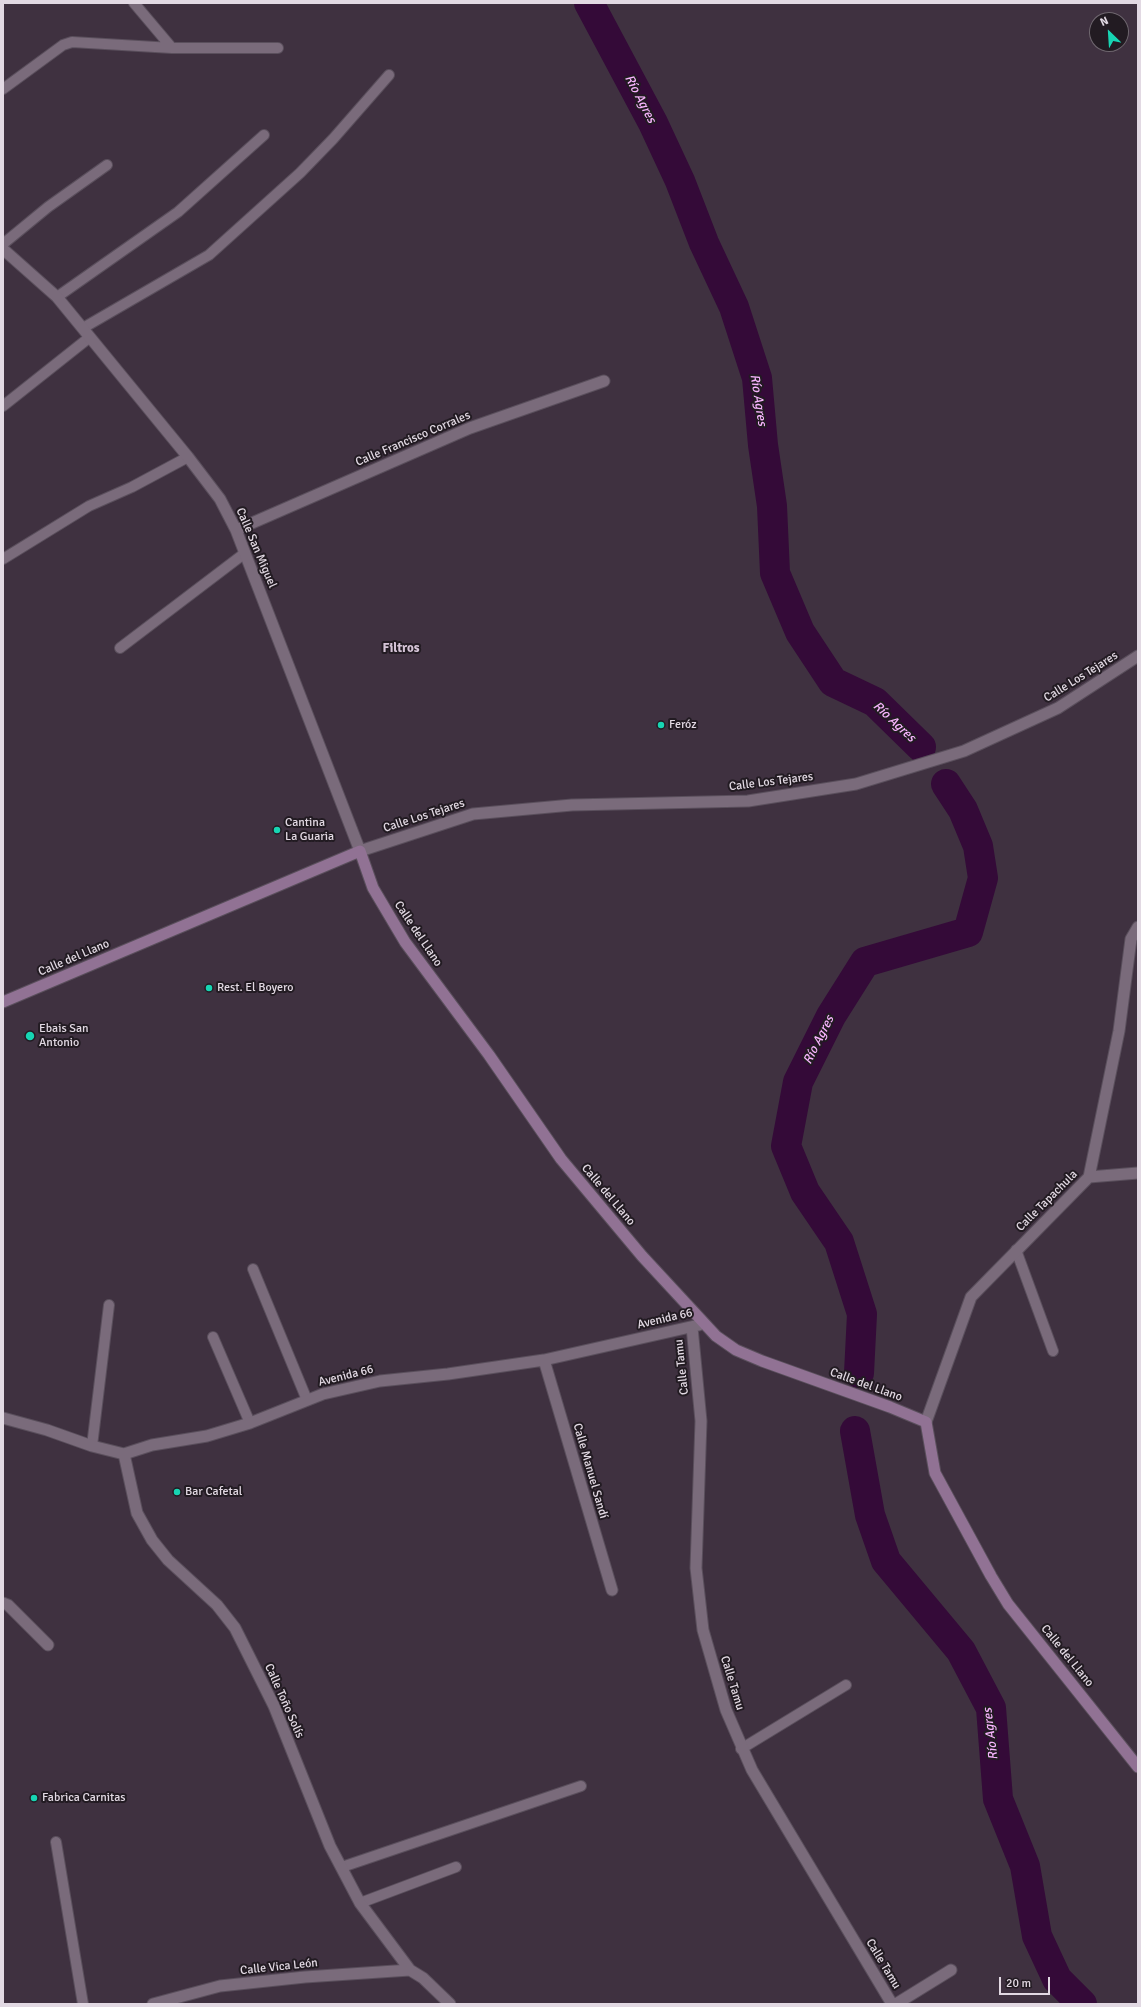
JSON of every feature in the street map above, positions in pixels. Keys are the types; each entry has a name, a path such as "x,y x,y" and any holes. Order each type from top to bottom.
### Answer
{"main road":[{"name":"Calle del Llano","path":"3,1002 360,851 373,888 405,942 489,1055 561,1159 642,1256 716,1336 736,1350 890,1407 926,1422 935,1473 991,1576 1008,1604 1138,1767"}],"street":[{"name":"Calle San Miguel","path":"3,249 57,296 188,457 220,499 236,530 360,851"},
{"name":"Calle Francisco Corrales","path":"236,530 470,428 604,381"},
{"name":"Calle Los Tejares","path":"360,851 473,814 572,805 748,801 856,784 964,751 1058,708 1138,656"},
{"name":"Calle Tapachula","path":"926,1422 971,1296 1089,1177 1119,1031 1131,939 1138,927"},
{"path":"1089,1177 1138,1173"},
{"name":"Avenida 66","path":"124,1454 152,1445 207,1436 250,1423 307,1400 380,1381 448,1374 544,1360 704,1323"},
{"name":"Calle Tamu","path":"692,1327 701,1422 697,1576 703,1630 726,1710 741,1749 752,1770 892,2004"},
{"name":"Calle Manuel Sandí","path":"544,1360 612,1590"},
{"path":"3,1418 47,1430 92,1446 124,1454"},
{"name":"Calle Toño Solís","path":"124,1454 137,1513 152,1540 168,1560 217,1605 235,1628 274,1706 330,1846 342,1866 360,1903 410,1970 423,1978 450,2004"},
{"path":"3,1603 8,1605 48,1645"},
{"name":"Calle Vica León","path":"153,2004 220,1986 305,1977 410,1970"},
{"name":"Calle Tamu","path":"896,2004 951,1970"}],"lane":[{"path":"134,3 172,48"},
{"path":"3,89 68,43 172,48 278,48"},
{"path":"3,406 86,332 209,255 300,173 333,139 389,75"},
{"path":"57,296 178,212 264,135"},
{"path":"3,244 48,207 107,165"},
{"path":"3,559 89,506 132,487 188,457"},
{"path":"120,648 245,553"},
{"path":"1016,1250 1053,1351"},
{"path":"253,1270 307,1400"},
{"path":"92,1446 109,1305"},
{"path":"213,1337 250,1423"},
{"path":"741,1749 846,1685"},
{"path":"342,1866 582,1786"},
{"path":"56,1842 83,2004"},
{"path":"360,1903 456,1867"}],"waterway":[{"name":"Río Agres","path":"589,3 653,123 680,181 704,243 734,307 757,378 763,445 772,506 775,573 800,632 833,682 875,702 921,747"},
{"name":"Río Agres","path":"859,1373 862,1314 839,1242 805,1192 786,1146 798,1082 831,1016 865,962 968,932 983,878 978,846 963,810 946,784"},
{"name":"Río Agres","path":"855,1431 870,1515 886,1561 961,1651 991,1708 998,1799 1025,1866 1037,1936 1057,1979 1082,2004"}],"place":[{"name":"Feróz","path":"661,725"},
{"name":"Cantina La Guaria","path":"277,830"},
{"name":"Rest. El Boyero","path":"209,988"},
{"name":"Ebais San Antonio","path":"30,1036"},
{"name":"Bar Cafetal","path":"177,1492"},
{"name":"Fabrica Carnitas","path":"34,1798"}],"district":[{"name":"Filtros","path":"401,649"}]}
